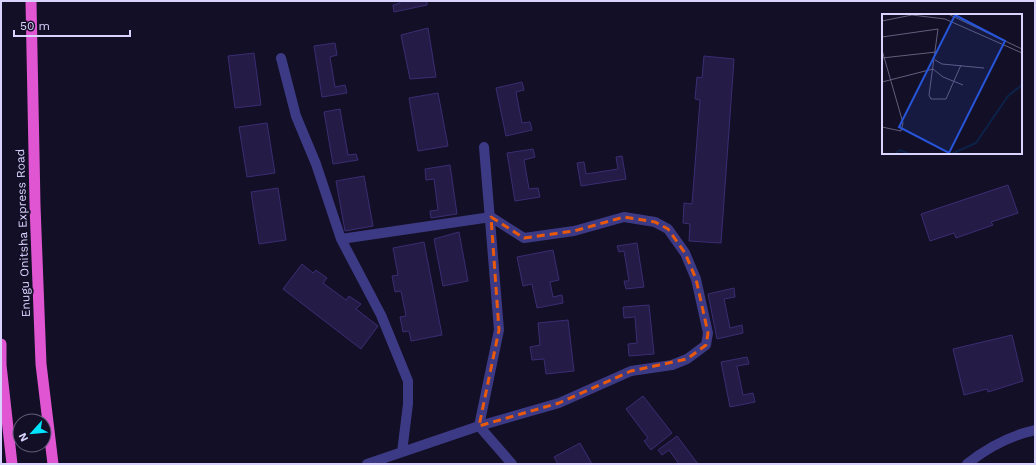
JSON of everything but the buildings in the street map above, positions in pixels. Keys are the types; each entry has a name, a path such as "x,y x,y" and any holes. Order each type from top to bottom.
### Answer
{"highway":[{"name":"Enugu Onitsha Express Road","path":"31,1 35,205 41,364 53,464"},
{"path":"1,344 12,464"}],"street":[{"path":"281,58 296,116 316,164 341,239 381,316 408,381 408,404 402,452"},
{"path":"479,426 499,330 491,217 484,147"},
{"path":"341,239 491,217 524,238 574,232 624,217 654,222 668,229 685,253 696,279 708,333 706,346 687,360 672,365 631,371 559,403 479,426 367,464"},
{"path":"479,426 512,464"},
{"path":"967,464 988,448 1017,434 1035,430"}],"highlighted area":[{"path":"491,217 524,238 574,231 624,217 655,222 668,229 685,253 696,279 708,333 706,345 687,359 631,371 559,403 479,426 499,330"}]}
